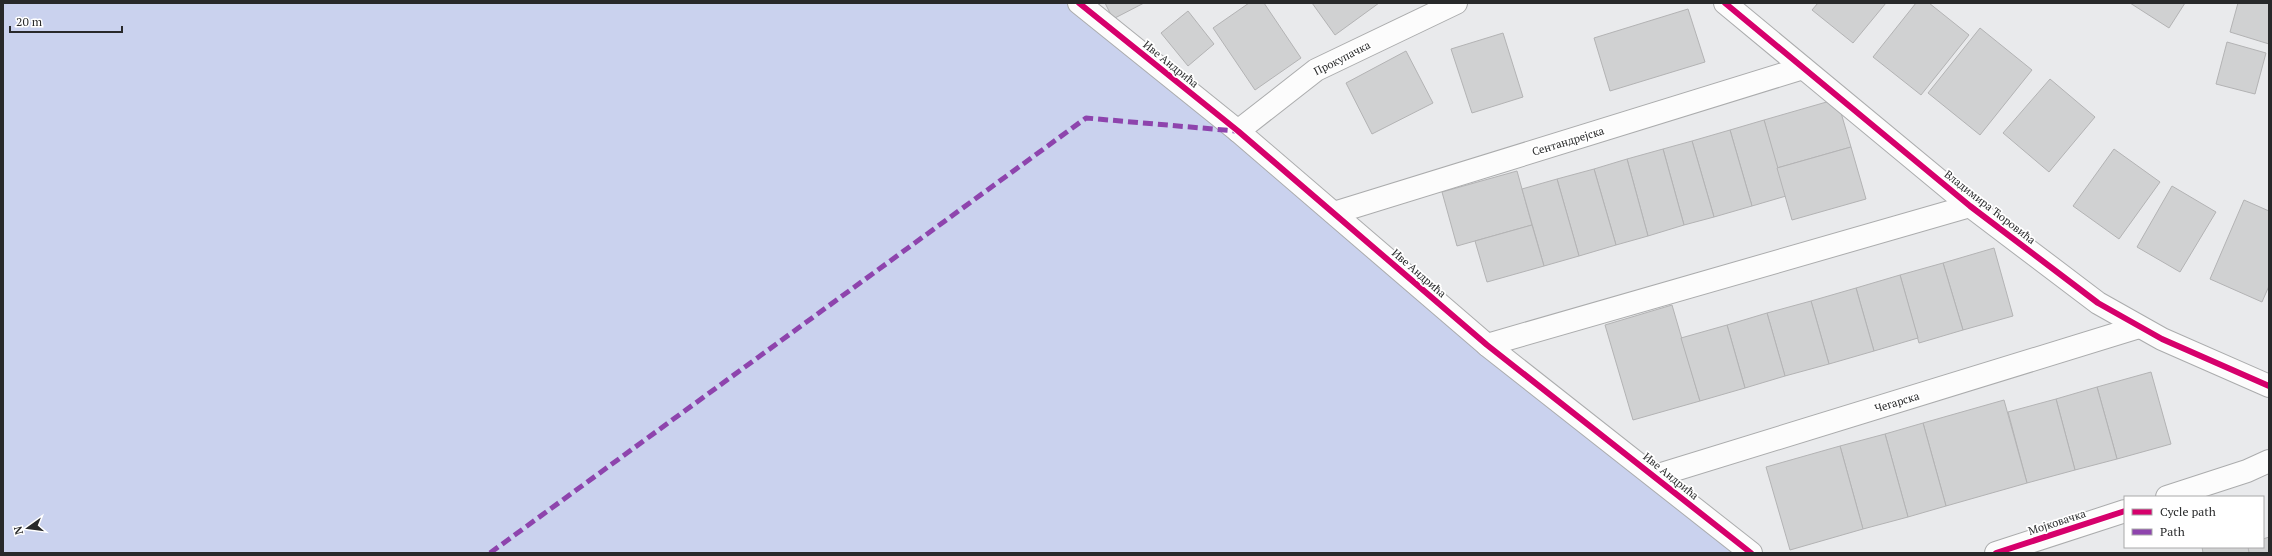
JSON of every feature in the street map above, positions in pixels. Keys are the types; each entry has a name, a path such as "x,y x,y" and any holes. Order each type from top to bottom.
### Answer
{"street":[{"name":"Иве Андрића","path":"1079,3 1238,131 1487,345 1751,553"},
{"name":"Прокупачка","path":"1238,131 1316,70 1456,3"},
{"name":"Владимира Ћоровића","path":"1725,3 1970,206 2098,303 2162,339 2269,386"},
{"name":"Сентандрејска","path":"1334,213 1802,68"},
{"path":"1487,345 1970,206"},
{"name":"Чегарска","path":"1655,476 2140,327"},
{"path":"2169,496 2247,470 2269,461"},
{"name":"Мојковачка","path":"1996,553 2124,511"}],"shaded area":[{"path":"3,3 1079,3 1751,553 3,553"}],"building":[{"path":"1105,3 1144,3 1113,19"},
{"path":"1249,3 1264,3 1301,58 1255,90 1213,28"},
{"path":"1312,3 1379,3 1335,35"},
{"path":"1818,3 1886,3 1853,43 1812,10"},
{"path":"1916,3 1929,3 1969,35 1921,95 1873,57"},
{"path":"2130,3 2185,3 2169,28"},
{"path":"2238,3 2269,3 2269,44 2230,32"},
{"path":"1688,9 1705,62 1610,91 1594,38"},
{"path":"1188,11 1214,44 1188,66 1161,33"},
{"path":"1980,28 2032,70 1980,135 1928,93"},
{"path":"1503,33 1523,97 1472,113 1451,49"},
{"path":"2227,42 2266,53 2255,94 2216,84"},
{"path":"1406,51 1433,103 1372,134 1346,83"},
{"path":"2050,79 2095,117 2049,172 2003,133"},
{"path":"1837,99 1851,147 1777,168 1764,120"},
{"path":"1764,120 1786,196 1752,206 1730,130"},
{"path":"1730,130 1752,206 1714,217 1692,141"},
{"path":"1692,141 1714,217 1684,225 1663,149"},
{"path":"1851,147 1866,199 1792,220 1777,168"},
{"path":"1663,149 1684,225 1648,236 1627,159"},
{"path":"2114,149 2160,182 2119,239 2073,206"},
{"path":"1627,159 1648,236 1616,245 1594,169"},
{"path":"1594,169 1616,245 1579,256 1557,179"},
{"path":"1517,171 1532,225 1457,246 1442,192"},
{"path":"1557,179 1579,256 1544,266 1522,189"},
{"path":"2172,186 2216,212 2180,272 2137,247"},
{"path":"2244,200 2269,211 2269,286 2262,302 2210,279"},
{"path":"1532,225 1544,266 1487,282 1475,241"},
{"path":"1994,248 2013,316 1963,330 1943,263"},
{"path":"1943,263 1963,330 1919,343 1900,275"},
{"path":"1900,275 1918,338 1874,351 1856,288"},
{"path":"1856,288 1874,351 1829,364 1811,301"},
{"path":"1811,301 1829,364 1785,376 1767,313"},
{"path":"1672,305 1700,401 1633,420 1605,325"},
{"path":"1767,313 1785,376 1745,388 1727,325"},
{"path":"1727,325 1745,388 1700,401 1681,338"},
{"path":"2151,372 2171,444 2117,459 2097,387"},
{"path":"2097,387 2117,459 2075,470 2056,399"},
{"path":"2056,399 2075,470 2027,483 2008,412"},
{"path":"2004,400 2027,483 1946,506 1923,423"},
{"path":"1923,423 1946,506 1908,517 1885,434"},
{"path":"1885,434 1908,517 1863,529 1840,446"},
{"path":"1840,446 1863,529 1790,550 1766,467"},
{"path":"2269,537 2269,553 2249,553 2248,548 2264,548 2264,539"},
{"path":"2202,548 2248,548 2249,553 2203,553"}],"marked path":[{"path":"490,553 1086,118 1236,131"}],"cycle path":[{"path":"1079,3 1238,131 1487,345 1751,553"},
{"path":"1725,3 1970,206 2098,303 2162,339 2269,386"},
{"path":"1996,553 2124,511"}]}
